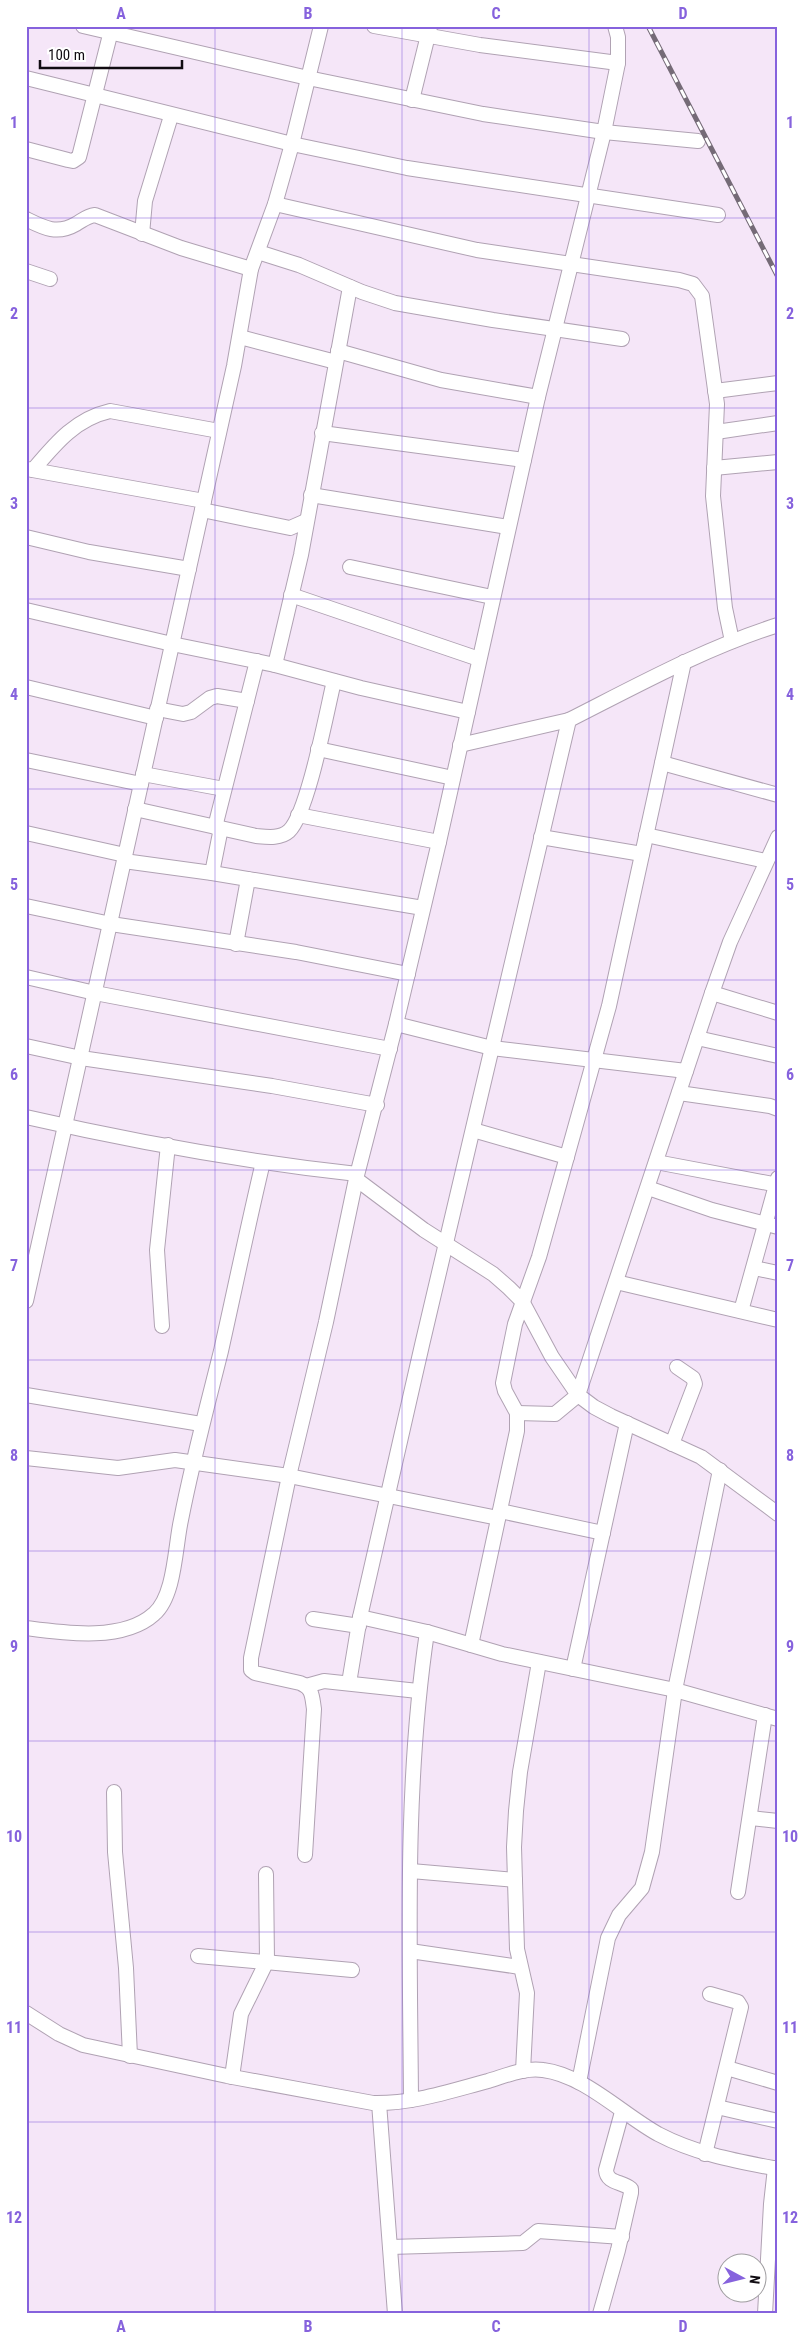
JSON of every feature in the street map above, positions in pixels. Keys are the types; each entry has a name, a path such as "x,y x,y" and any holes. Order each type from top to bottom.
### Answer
{"street":[{"path":"83,26 112,30 308,78 412,100 549,125 698,140"},
{"path":"26,1301 203,506 240,337 252,270 292,144 321,26"},
{"path":"374,26 429,31 618,63"},
{"path":"305,1855 314,1709 312,1692 306,1686 255,1673 251,1670 250,1665 289,1476 326,1322 357,1177 377,1105 439,842 538,397 604,132 618,63 618,37 615,26"},
{"path":"26,149 68,160 76,159 81,152 112,30"},
{"path":"412,100 429,31"},
{"path":"26,78 171,116 407,168 588,197 718,215"},
{"path":"142,234 146,201 171,116"},
{"path":"274,204 477,250 679,280 693,284 702,296 715,391 716,432 713,496 725,608 732,641"},
{"path":"26,219 50,231 74,226 86,218 95,215 142,234 252,270"},
{"path":"258,252 299,265 350,287 395,303 622,339"},
{"path":"26,271 50,280"},
{"path":"275,665 306,521 350,287"},
{"path":"240,337 337,356 441,380 538,397"},
{"path":"715,391 778,383"},
{"path":"30,470 72,427 96,414 110,411 219,431"},
{"path":"716,432 778,423"},
{"path":"322,433 524,460"},
{"path":"714,468 778,462"},
{"path":"30,470 203,506 290,528 306,521"},
{"path":"311,495 508,528"},
{"path":"26,538 106,555 189,569"},
{"path":"350,567 492,597"},
{"path":"291,595 479,659"},
{"path":"26,610 172,644 275,665 468,712"},
{"path":"460,745 569,720 684,662 732,641 778,625"},
{"path":"212,873 224,789 257,661"},
{"path":"471,1645 517,1431 517,1414 504,1391 503,1383 522,1302 540,1257 620,963 684,662"},
{"path":"135,809 272,837 288,832 298,815 307,792 334,680"},
{"path":"26,687 156,714 183,714 191,712 210,698 217,696 247,701"},
{"path":"349,1684 360,1622 445,1244 569,720"},
{"path":"318,749 453,778"},
{"path":"26,760 142,779 224,789"},
{"path":"662,763 778,795"},
{"path":"298,815 439,842"},
{"path":"26,833 125,858 423,908"},
{"path":"646,835 766,861"},
{"path":"541,837 642,854"},
{"path":"517,1414 555,1414 578,1395 730,942 778,837"},
{"path":"236,944 248,879"},
{"path":"26,906 111,924 296,952 408,974"},
{"path":"26,977 95,993 390,1049"},
{"path":"712,993 778,1013"},
{"path":"396,1024 492,1048 686,1071"},
{"path":"697,1038 778,1056"},
{"path":"26,1046 81,1058 272,1086 377,1105"},
{"path":"679,1093 770,1106 778,1109"},
{"path":"26,1117 168,1145 357,1177 445,1244 493,1274 522,1302 560,1370 578,1395 594,1407 627,1424 701,1457 778,1514"},
{"path":"472,1130 567,1157"},
{"path":"162,1326 157,1250 168,1145"},
{"path":"26,1628 66,1633 120,1630 140,1624 154,1615 162,1606 166,1595 201,1424 222,1347 262,1162"},
{"path":"656,1162 777,1182 772,1226 754,1268 741,1312"},
{"path":"648,1188 712,1210 772,1226"},
{"path":"754,1268 778,1273"},
{"path":"616,1282 778,1320"},
{"path":"672,1444 695,1384 694,1378 677,1367"},
{"path":"26,1395 201,1424"},
{"path":"574,1669 627,1424"},
{"path":"26,1458 118,1468 135,1467 165,1460 193,1463 289,1476 388,1496 603,1533"},
{"path":"579,2082 613,1923 642,1888 652,1852 675,1690 720,1470"},
{"path":"312,1619 360,1622 427,1632 539,1662 675,1690 772,1717 750,1818 738,1892"},
{"path":"411,2100 410,1837 418,1691 427,1632"},
{"path":"523,2071 527,1993 517,1949 515,1820 520,1772 539,1662"},
{"path":"306,1686 319,1681 418,1691"},
{"path":"114,1792 115,1852 126,1968 130,2056"},
{"path":"750,1818 778,1821"},
{"path":"411,1871 515,1880"},
{"path":"232,2077 241,2014 267,1962 266,1874"},
{"path":"410,1951 520,1966"},
{"path":"198,1956 352,1970"},
{"path":"704,2154 741,2007 738,2002 710,1994"},
{"path":"26,2013 72,2041 130,2056 232,2077 379,2103 435,2096 523,2071 542,2069 579,2082 622,2112 657,2133 704,2154 777,2169 771,2204 766,2314"},
{"path":"727,2068 778,2083"},
{"path":"379,2103 395,2314"},
{"path":"717,2107 778,2121"},
{"path":"600,2314 622,2237 631,2189 626,2185 609,2180 606,2170 622,2112"},
{"path":"390,2247 522,2244 538,2231 622,2237"}],"railway":[{"path":"648,26 778,277"}]}
